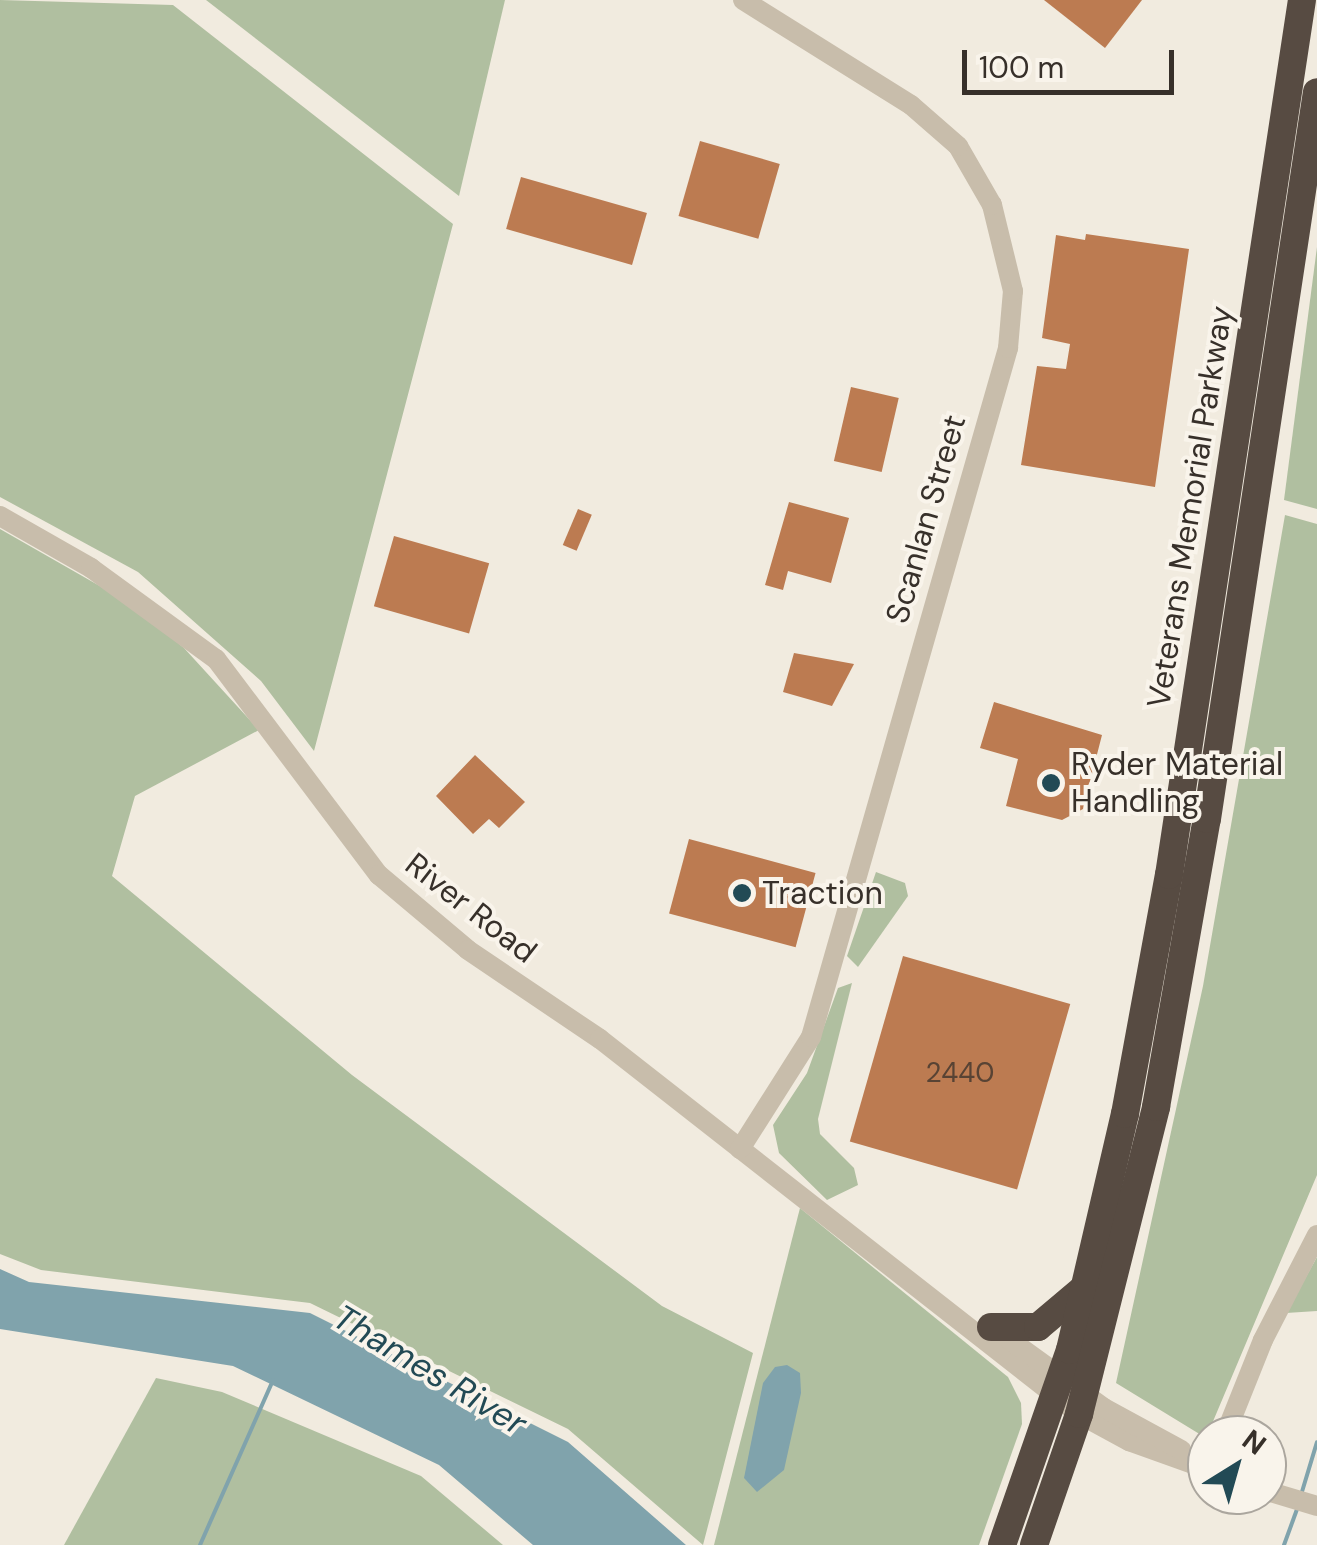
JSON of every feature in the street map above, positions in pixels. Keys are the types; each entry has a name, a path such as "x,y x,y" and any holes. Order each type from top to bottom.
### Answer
{"highway":[{"name":"Veterans Memorial Parkway","path":"1002,1545 1057,1387 1086,1285 1169,876 1302,0"},
{"name":"Veterans Memorial Parkway","path":"1034,1545 1081,1404 1156,1107 1208,819 1317,92"},
{"path":"991,1326 1038,1327 1086,1285"}],"street":[{"name":"Scanlan Street","path":"740,1148 811,1037 1008,348 1013,292 992,205 958,146 910,105 743,0"},
{"name":"River Road","path":"0,516 91,568 216,659 380,875 468,950 600,1039 949,1308 1129,1441 1187,1462"},
{"path":"1233,1415 1263,1340 1317,1235"},
{"name":"River Road","path":"949,1308 991,1326 1057,1387"},
{"path":"1287,1497 1317,1506"}],"green space":[{"path":"0,0 173,5 453,224 314,751 261,681 138,572 0,497"},
{"path":"206,0 505,0 459,196"},
{"path":"1317,247 1317,509 1284,500"},
{"path":"1285,515 1317,524 1317,1175 1216,1415 1187,1415 1187,1426 1116,1383 1203,986"},
{"path":"0,529 126,601 184,648 259,730 135,796 112,876 352,1075 662,1306 753,1353 703,1545 568,1429 310,1303 41,1270 0,1254"},
{"path":"876,872 905,883 908,896 858,967 847,956"},
{"path":"852,983 818,1119 820,1134 854,1168 858,1185 827,1200 779,1153 773,1125 807,1073 838,988"},
{"path":"800,1208 1008,1377 1021,1403 1022,1424 979,1545 714,1545"},
{"path":"1317,1257 1317,1311 1286,1313"},
{"path":"156,1378 222,1392 421,1476 503,1545 64,1545"}],"water":[{"path":"0,1269 29,1282 310,1313 568,1442 686,1545 533,1545 439,1465 233,1366 0,1329"},
{"path":"787,1365 800,1373 801,1393 784,1470 757,1492 744,1478 763,1383 775,1367"}],"building":[{"path":"1044,0 1142,0 1105,48"},
{"path":"700,141 780,164 758,239 679,216"},
{"path":"521,177 647,213 632,265 506,229"},
{"path":"1086,234 1189,249 1155,487 1021,465 1037,366 1066,369 1070,344 1042,338 1056,235 1085,240"},
{"path":"851,387 899,398 882,472 834,461"},
{"path":"789,502 849,518 831,583 788,571 783,590 765,585"},
{"path":"578,509 592,515 577,551 563,545"},
{"path":"394,536 489,563 469,633 374,606"},
{"path":"794,653 854,664 832,706 783,692"},
{"name":"Ryder Material Handling","path":"994,702 1102,735 1083,809 1062,820 1006,806 1018,759 980,748"},
{"path":"475,755 525,802 499,828 489,819 473,834 436,796"},
{"name":"Traction","path":"689,839 816,873 796,947 669,913"},
{"path":"903,956 1070,1004 1017,1189 850,1142"}],"waterway":[{"path":"200,1545 273,1380"},
{"path":"1301,1495 1317,1442"},
{"path":"1284,1545 1297,1509"}],"place":[{"name":"Ryder Material Handling","path":"1051,783"},
{"name":"Traction","path":"742,893"}],"water label":[{"name":"Thames River","path":"430,1370"}]}
